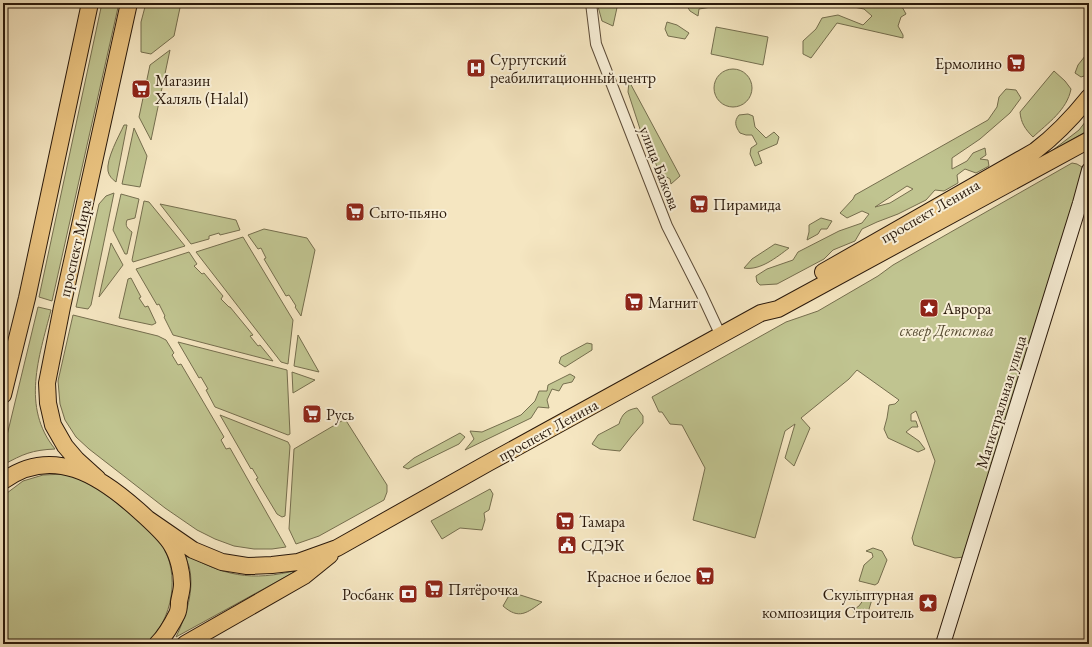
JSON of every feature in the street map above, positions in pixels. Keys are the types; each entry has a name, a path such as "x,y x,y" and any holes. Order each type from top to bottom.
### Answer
{"main road":[{"path":"3,395 27,298 90,3"},
{"name":"проспект Мира","path":"98,479 77,460 65,446 54,425 48,403 47,383 67,281 130,3"},
{"name":"проспект Ленина","path":"761,314 773,300 1035,151 1049,141 1089,97"},
{"name":"проспект Ленина","path":"148,519 193,550 222,562 247,566 298,562 337,548 488,463 761,314 778,309 1089,140"},
{"name":"Магистральная улица","path":"944,644 1089,170"},
{"path":"3,481 25,469 45,465 61,465 77,469 98,479 129,502 148,519 172,545 180,568 182,584 178,613 157,644"},
{"name":"проспект Ленина","path":"185,644 304,576 337,548"}],"street":[{"name":"улица Бажова","path":"591,3 596,44 664,220 721,336"}],"green space":[{"path":"102,3 119,3 52,301 39,297"},
{"path":"146,3 181,3 174,36 151,54 141,52 141,22"},
{"path":"597,3 618,3 613,26 602,21"},
{"path":"685,3 711,3 711,7 699,9 698,16 690,11"},
{"path":"833,3 890,3 901,5 906,14 901,17 898,26 903,38 837,23 811,58 803,54 803,41 816,29 822,18 838,15 863,25 872,16 864,9"},
{"path":"667,22 677,25 689,33 685,39 668,36 665,29"},
{"path":"716,27 768,37 763,65 711,54"},
{"path":"170,50 151,140 139,117 150,65"},
{"path":"1089,51 1089,73 1081,77 1075,73 1078,65"},
{"path":"729,69 737,69 744,72 749,77 752,88 749,99 744,104 737,107 729,107 722,104 717,99 714,92 714,84 717,77 722,72"},
{"path":"1054,71 1071,89 1069,97 1056,116 1033,137 1024,126 1020,112"},
{"path":"629,81 680,176 671,184 670,179 660,173 640,129 628,92"},
{"path":"1006,89 1016,90 1021,98 1010,113 980,139 952,158 952,169 967,161 973,153 985,148 986,155 980,159 988,160 989,166 976,173 965,169 957,175 958,183 944,191 935,190 926,200 862,229 855,241 833,250 824,259 777,284 760,285 757,282 756,276 767,269 793,260 798,252 839,231 862,223 869,214 862,211 847,218 840,213 855,195 988,120 997,107 999,97","holes":["907,186 913,189 890,203 875,207"]},
{"path":"748,114 753,116 755,127 766,138 774,132 779,137 777,144 758,152 762,163 755,166 750,154 751,148 757,144 752,135 740,133 736,124 736,119 739,115"},
{"path":"1089,117 1089,130 1049,153 1079,130"},
{"path":"124,125 127,125 116,182 109,174 108,166 113,148"},
{"path":"134,128 147,156 140,187 122,184"},
{"name":"сквер Детства","path":"1072,163 1082,167 1083,173 964,557 955,558 914,545 912,538 935,461 916,411 911,414 911,421 916,421 918,427 912,427 906,432 919,441 925,449 918,452 888,438 884,429 889,405 895,404 899,400 857,370 849,379 801,418 810,428 794,466 785,458 795,424 785,431 755,538 693,520 705,468 682,425 670,424 662,412 659,412 652,397 786,322 818,311 878,276 893,265"},
{"path":"114,193 91,305 88,309 76,307 99,204 106,196"},
{"path":"121,194 139,199 135,218 127,220 126,222 127,227 132,232 127,254 125,254 113,230"},
{"path":"144,201 149,202 185,246 133,262 132,260"},
{"path":"160,204 236,220 240,230 220,235 219,233 209,236 209,239 191,244"},
{"path":"821,218 832,221 827,229 821,229 818,234 807,240 809,225"},
{"path":"264,229 307,238 315,250 301,316 289,295 286,296 264,259 266,258 261,248 258,249 248,235"},
{"path":"243,237 293,320 288,364 281,362 196,252"},
{"path":"111,243 123,265 99,297"},
{"path":"775,244 789,248 774,259 762,265 744,268 752,259"},
{"path":"189,252 197,264 194,266 202,274 204,273 223,296 221,299 230,307 253,335 250,336 258,346 260,345 273,361 173,335 159,304 157,305 136,269"},
{"path":"131,278 141,297 139,298 145,307 148,306 156,323 152,325 119,318 128,279"},
{"path":"38,307 51,310 38,364 36,399 38,416 45,433 55,449 40,450 28,453 3,465 3,452"},
{"path":"73,315 158,336 166,340 174,353 172,355 178,365 181,364 224,437 221,440 226,449 230,448 286,547 254,549 234,546 197,530 165,508 89,449 76,437 65,420 60,404 58,381"},
{"path":"298,335 319,372 294,366"},
{"path":"178,342 287,370 290,434 288,435 215,407 206,390 208,389 201,377 199,378"},
{"path":"587,343 592,344 592,350 565,367 559,363 561,357"},
{"path":"292,372 315,380 293,393"},
{"path":"570,374 575,377 572,382 563,384 559,391 552,389 547,400 549,408 538,407 531,418 465,450 474,439 470,431 482,432 521,415 535,401 539,391 547,391 548,385"},
{"path":"637,408 643,416 643,423 620,451 600,449 592,444 598,435 619,424 625,413"},
{"path":"220,415 288,442 290,446 285,516 282,517 277,514 256,479 258,478 252,468 251,469"},
{"path":"345,419 387,485 387,492 384,500 319,536 296,544 289,529 294,449"},
{"path":"460,433 465,437 459,444 408,469 403,467 414,458"},
{"path":"66,474 87,480 99,488 152,532 161,543 167,555 171,568 172,582 168,610 163,622 146,644 3,644 3,496 23,481 43,475"},
{"path":"490,489 493,494 489,510 484,513 485,520 482,530 460,528 442,539 431,521"},
{"path":"873,548 882,551 887,560 878,583 875,585 859,581 864,565 873,557 872,553 866,551"},
{"path":"182,552 211,567 238,574 266,576 298,570 176,637 186,612 191,584 189,566"},
{"path":"857,591 873,596 866,619 856,616 853,610 859,606 864,599 858,595 852,601 851,593"},
{"path":"511,592 542,602 527,612 518,614 514,613 503,606"}],"place":[{"name":"Ермолино","path":"1016,63"},
{"name":"Сургутский реабилитационный центр","path":"476,68"},
{"name":"Магазин Халяль (Halal)","path":"141,89"},
{"name":"Пирамида","path":"699,204"},
{"name":"Сыто-пьяно","path":"355,212"},
{"name":"Магнит","path":"634,302"},
{"name":"Аврора","path":"929,308"},
{"name":"Русь","path":"312,414"},
{"name":"Тамара","path":"565,521"},
{"name":"СДЭК","path":"567,545"},
{"name":"Красное и белое","path":"705,576"},
{"name":"Пятёрочка","path":"434,589"},
{"name":"Росбанк","path":"408,594"},
{"name":"Скульптурная композиция Строитель","path":"928,603"}]}
